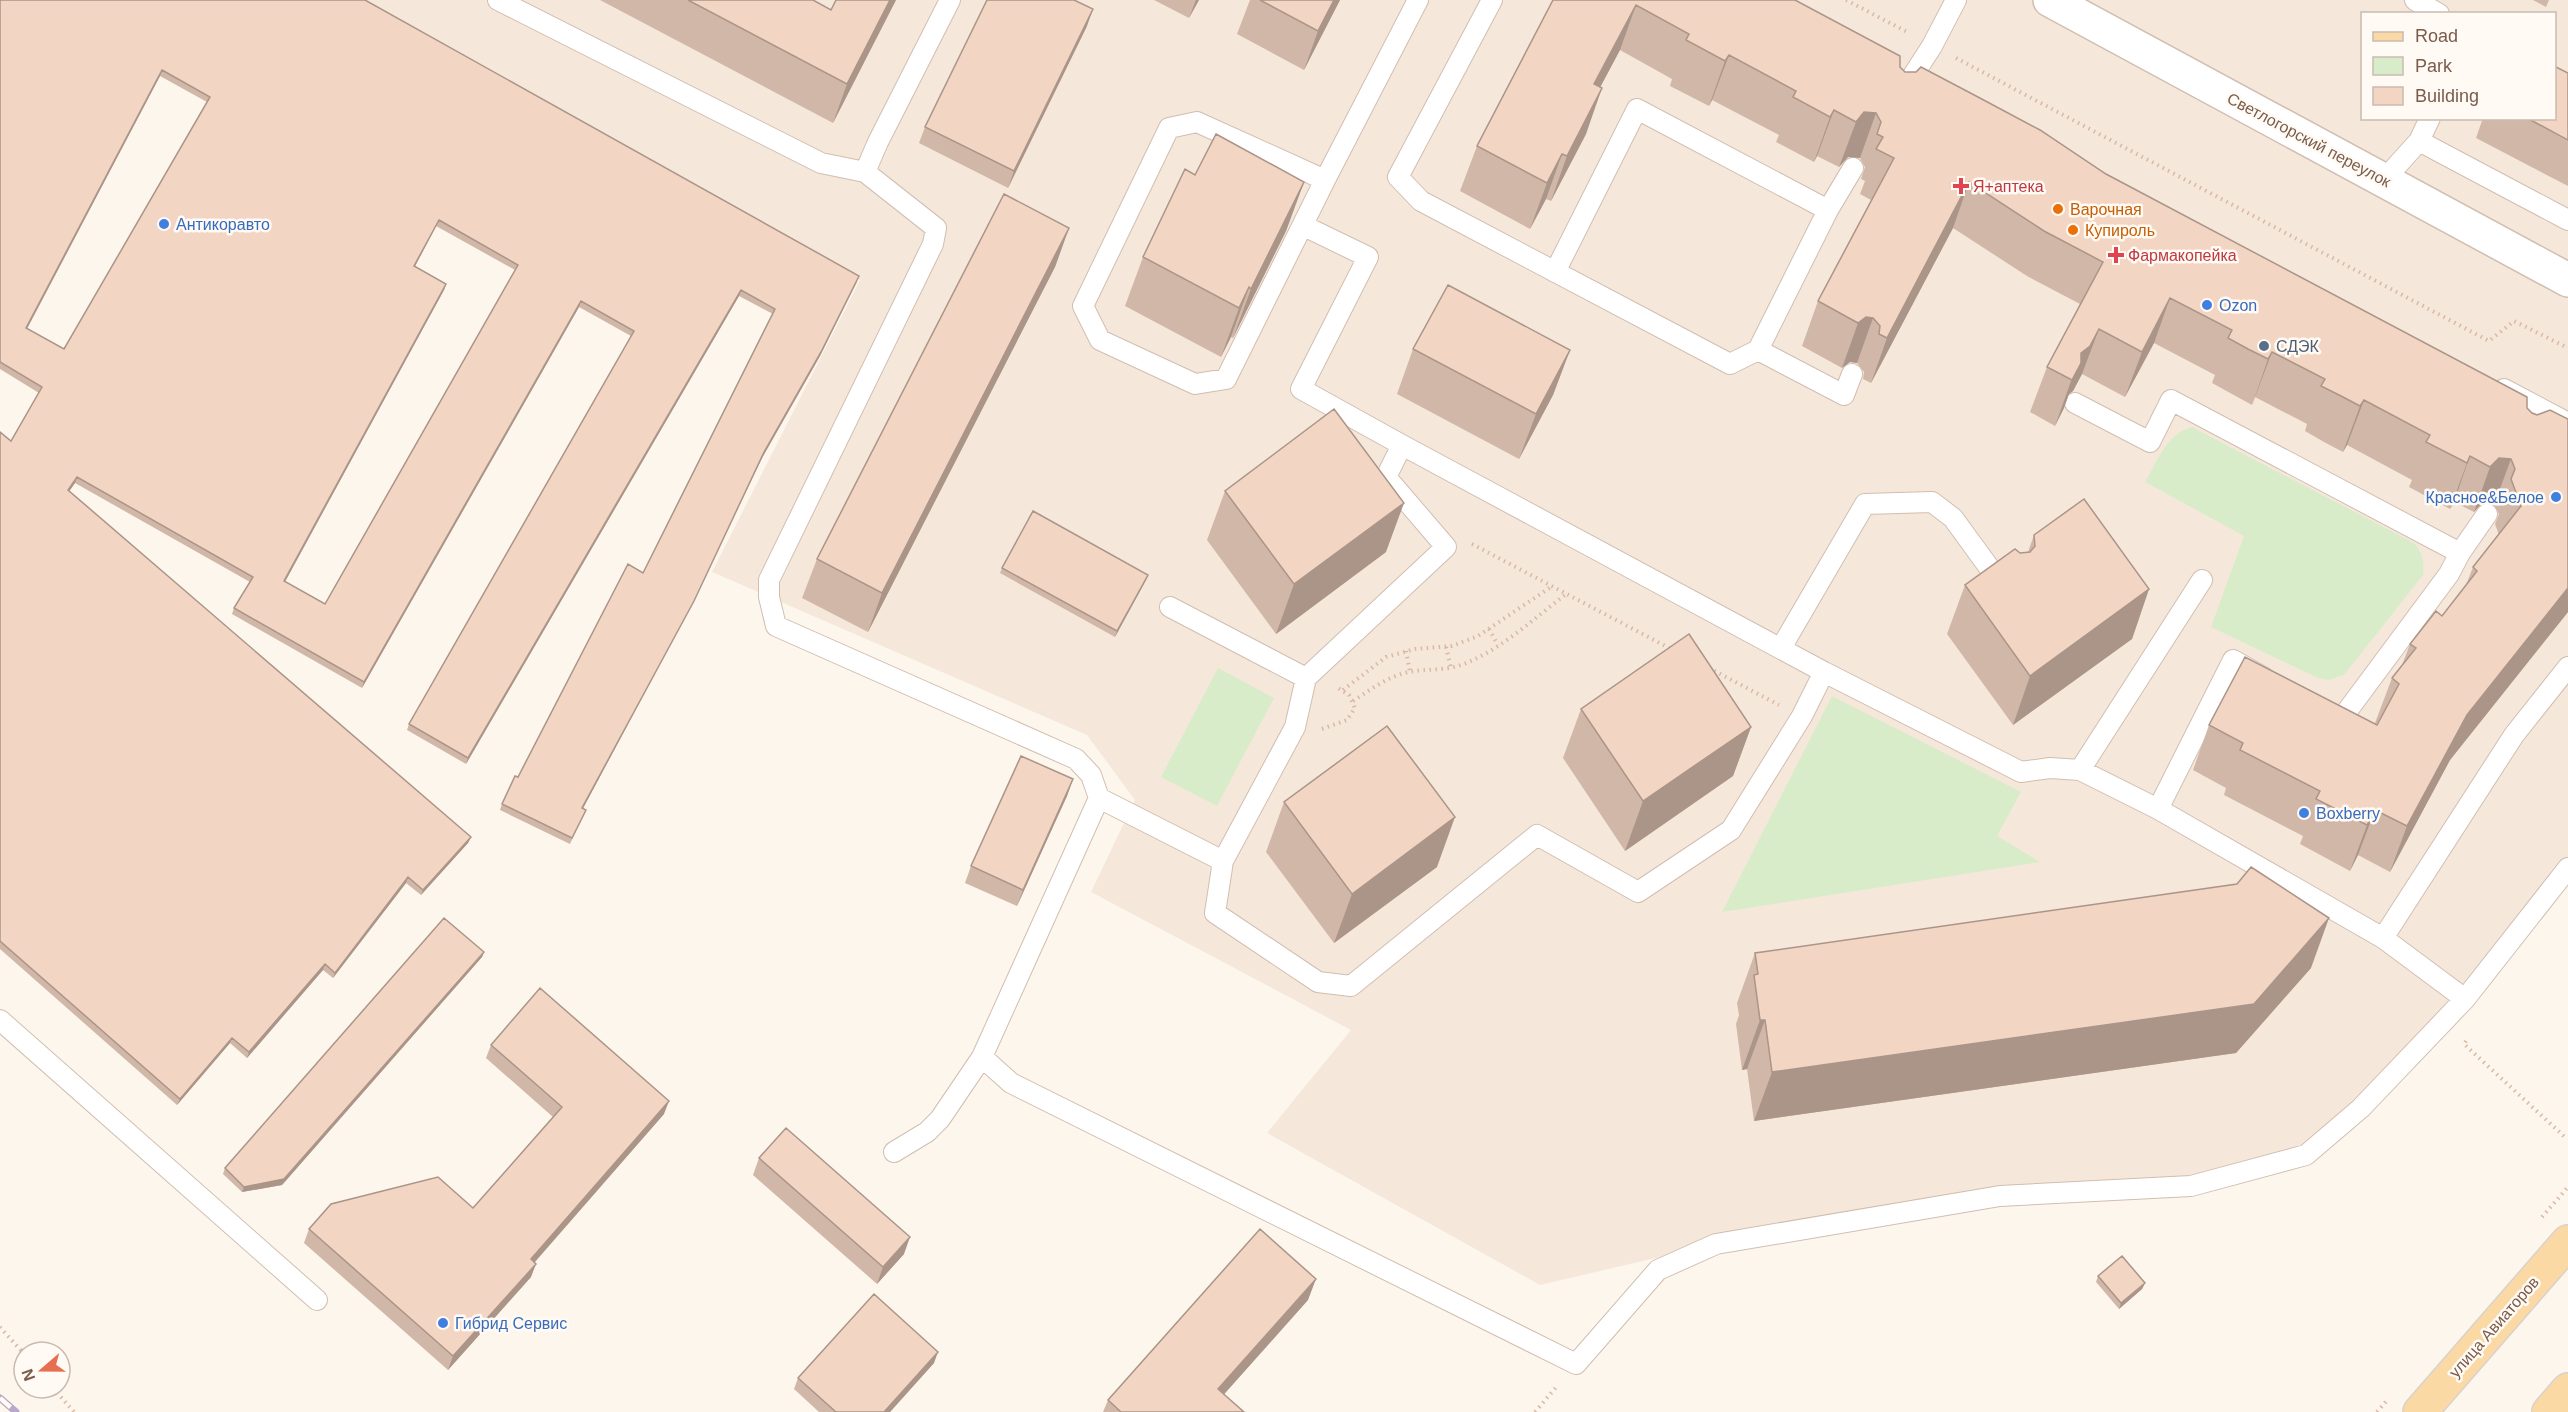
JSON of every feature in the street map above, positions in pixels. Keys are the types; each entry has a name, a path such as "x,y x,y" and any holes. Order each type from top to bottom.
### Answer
{"main road":[{"name":"улица Авиаторов","path":"2420,1412 2568,1242"},
{"path":"2549,1412 2568,1390"}],"street":[{"name":"Светлогорский переулок","path":"2052,0 2568,280"}],"lane":[{"path":"498,0 821,163 865,172 936,228 933,244 769,580 769,597 776,626 1076,759 1091,775 1099,798 982,1057 940,1119 927,1132 894,1152"},
{"path":"865,172 950,0"},
{"path":"1325,180 1197,122 1168,128 1083,306 1100,340 1195,384 1226,379 1418,0"},
{"path":"1492,0 1398,177 1421,201 1730,364 1758,350 1828,210 1853,168"},
{"path":"1894,107 1932,46 1956,0"},
{"path":"2415,0 2436,12"},
{"path":"1893,64 1934,86"},
{"path":"1555,272 1637,109 1828,210"},
{"path":"2383,181 2419,141 2429,120"},
{"path":"2419,141 2568,220"},
{"path":"1304,226 1368,257 1301,389 1824,672 2021,772 2050,768 2080,770 2158,809 2383,938 2465,999"},
{"path":"1758,350 1844,395 1852,374"},
{"path":"2483,378 2568,424"},
{"path":"2075,403 2150,442 2171,400 2460,553"},
{"path":"2547,434 2568,424"},
{"path":"1402,445 1386,477 1446,547 1306,678 1295,727 1223,861 1215,913 1318,982 1351,986 1537,835 1638,892 1731,830 1802,716 1824,672"},
{"path":"1780,648 1864,504 1932,502 1953,518 2006,591"},
{"path":"2310,705 2339,722 2449,574 2460,553 2487,514"},
{"path":"2080,770 2202,580"},
{"path":"1170,607 1306,678"},
{"path":"2158,809 2234,660 2282,688"},
{"path":"2383,938 2514,735 2568,667"},
{"path":"1099,798 1223,861"},
{"path":"982,1057 1011,1083 1576,1364 1658,1270 1716,1244 2000,1196 2191,1186 2306,1155 2361,1108 2465,999 2568,868"},
{"path":"0,1020 316,1300"}],"path":[{"path":"1846,0 2489,341 2514,321 2568,348"},
{"path":"1446,547 1467,542 1678,653"},
{"path":"1343,690 1386,657 1407,651 1463,643 1489,629 1551,587"},
{"path":"1353,701 1386,679 1410,672 1451,668 1477,658 1565,595"},
{"path":"1489,629 1498,645"},
{"path":"1446,647 1451,668"},
{"path":"1407,651 1410,672"},
{"path":"1699,663 1802,716"},
{"path":"1295,727 1307,731 1341,724 1352,715 1353,701 1343,690 1306,678"},
{"path":"2463,1044 2567,1139"},
{"path":"0,1327 12,1340"},
{"path":"1535,1412 1576,1364"},
{"path":"64,1400 74,1412"}],"shaded area":[{"path":"356,0 2568,0 2568,868 2465,999 2306,1155 2191,1186 2000,1196 1716,1244 1540,1285 1267,1133 1351,1030 1091,892 1135,800 1087,735 712,572 860,280"}],"green space":[{"path":"2192,427 2414,543 2419,550 2423,561 2423,575 2344,675 2328,680 2318,678 2211,627 2244,536 2145,482 2169,442 2183,430"},
{"path":"1218,668 1274,698 1217,806 1161,777"},
{"path":"1832,696 2021,792 1997,836 2040,862 1722,912"}],"building":[{"path":"0,0 365,0 859,276 822,350 764,452 694,601 582,808 586,810 572,838 502,804 628,564 643,573 775,309 741,290 468,758 409,724 634,331 581,301 364,682 234,608 253,577 77,477 68,490 471,837 423,890 408,877 335,973 325,964 249,1052 232,1038 180,1099 0,941 0,432 11,441 42,387 0,362","holes":["162,70 210,97 64,349 26,328","439,220 518,265 325,604 284,581 446,284 414,266"]},
{"path":"688,0 813,0 831,10 836,0 890,0 847,84"},
{"path":"987,0 1074,0 1093,9 1014,171 925,127"},
{"path":"1260,0 1334,0 1318,31"},
{"path":"1553,0 1795,0 1900,56 1900,67 1905,72 1916,72 1921,67 2040,130 2106,174 2527,397 2527,408 2532,413 2537,415 2550,410 2568,419 2568,588 2467,715 2407,826 2375,810 2367,825 2316,799 2320,791 2240,750 2243,743 2209,725 2245,657 2377,725 2399,684 2392,678 2416,648 2410,644 2436,611 2442,616 2477,571 2473,567 2521,506 2511,479 2515,469 2511,459 2499,458 2490,467 2470,456 2467,463 2426,442 2430,435 2364,400 2360,406 2321,386 2325,379 2272,352 2268,359 2228,338 2232,330 2170,298 2142,352 2099,329 2090,346 2081,353 2081,363 2072,380 2047,367 2103,262 2044,231 1969,182 1887,338 1879,334 1880,326 1873,318 1866,317 1858,323 1818,301 1894,158 1876,149 1883,137 1877,134 1881,122 1876,113 1864,112 1856,122 1834,110 1830,117 1793,97 1796,91 1729,55 1725,61 1686,40 1689,34 1636,5 1594,84 1602,88 1567,156 1562,154 1547,183 1477,146"},
{"path":"2556,67 2568,73 2568,140 2531,120 2556,120"},
{"path":"1216,134 1304,182 1251,289 1249,287 1239,308 1143,257 1185,169 1195,175"},
{"path":"1004,194 1069,228 882,593 817,559"},
{"path":"1448,285 1570,350 1536,414 1413,349"},
{"path":"1334,409 1404,503 1294,584 1225,491"},
{"path":"2084,499 2149,589 2030,676 1965,585 2015,549 2020,553 2030,552 2035,546 2034,535"},
{"path":"1033,511 1148,575 1117,631 1002,568"},
{"path":"1689,634 1751,727 1643,801 1581,709"},
{"path":"1387,726 1455,817 1352,894 1284,802"},
{"path":"1021,756 1073,779 1023,890 971,866"},
{"path":"2251,867 2329,918 2254,1004 1772,1072 1765,1020 1760,1020 1754,975 1758,974 1755,953 2237,884"},
{"path":"444,918 484,952 284,1179 244,1187 225,1168"},
{"path":"540,988 669,1101 531,1259 536,1264 453,1356 309,1229 331,1204 438,1177 473,1208 562,1107 491,1045"},
{"path":"786,1128 910,1237 883,1267 759,1158"},
{"path":"1260,1229 1316,1279 1218,1389 1244,1412 1121,1412 1108,1400"},
{"path":"2122,1256 2145,1283 2121,1303 2098,1276"},
{"path":"874,1294 938,1352 884,1412 836,1412 798,1378"}],"railway":[{"path":"0,1398 16,1412"}],"place":[{"name":"Я+аптека","path":"1961,186"},
{"name":"Варочная","path":"2058,209"},
{"name":"Антикоравто","path":"164,224"},
{"name":"Купироль","path":"2073,230"},
{"name":"Фармакопейка","path":"2116,255"},
{"name":"Ozon","path":"2207,305"},
{"name":"СДЭК","path":"2264,346"},
{"name":"Красное&Белое","path":"2556,497"},
{"name":"Boxberry","path":"2304,813"},
{"name":"Гибрид Сервис","path":"443,1323"}]}
